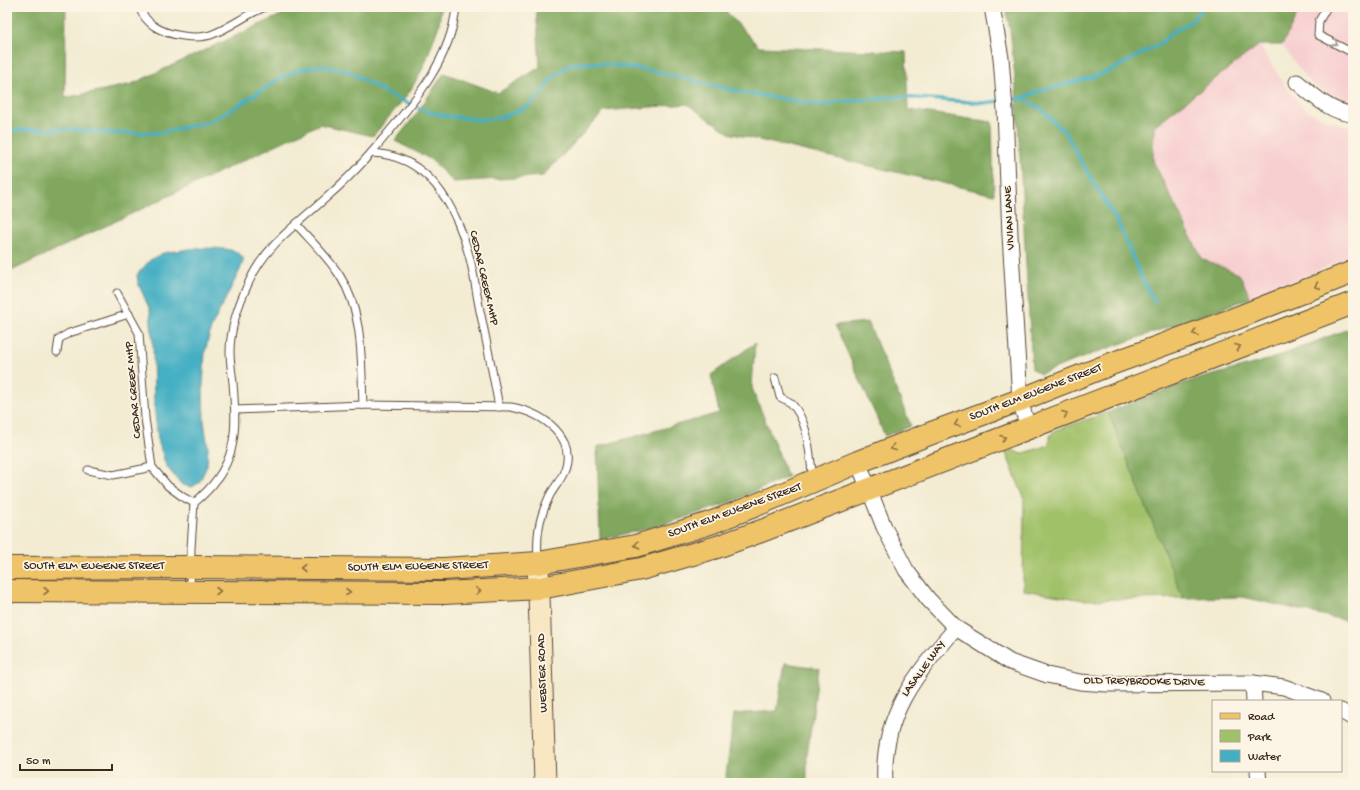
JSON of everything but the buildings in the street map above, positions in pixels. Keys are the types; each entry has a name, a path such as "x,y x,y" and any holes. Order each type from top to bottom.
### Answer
{"main road":[{"name":"SOUTH ELM EUGENE STREET","path":"7,568 190,567 444,569 538,563 636,546 710,523 858,462 1110,364 1234,319 1353,272"},
{"name":"SOUTH ELM EUGENE STREET","path":"7,591 444,593 540,588 641,569 717,547 1353,303"}],"street":[{"name":"VIVIAN LANE","path":"992,7 1001,58 1005,110 1010,235 1020,400 1028,428"},
{"path":"1296,82 1332,108 1348,114 1353,114"},
{"name":"OLD TREYBROOKE DRIVE","path":"858,462 884,527 906,570 928,599 956,628 1010,662 1047,675 1080,682 1107,684 1253,682 1284,687 1319,700"},
{"name":"WEBSTER ROAD","path":"538,563 540,588 545,783"},
{"name":"LASALLE WAY","path":"885,783 886,750 892,723 902,699 919,672 956,628"},
{"path":"1253,682 1254,700"},
{"path":"1342,712 1353,718"},
{"path":"1258,772 1259,783"}],"lane":[{"path":"139,7 154,26 176,35 194,37 212,34 261,8"},
{"path":"190,591 194,503 214,484 227,462 233,443 235,430 235,410 230,352 233,330 240,304 249,281 261,260 278,240 332,192 372,153 397,123 433,74 441,59 450,36 456,7"},
{"path":"1327,7 1319,21 1318,35 1353,53"},
{"name":"CEDAR CREEK MHP","path":"372,153 395,157 422,170 439,190 461,228 469,253 499,407"},
{"path":"296,224 340,276 353,302 358,322 363,405"},
{"name":"CEDAR CREEK MHP","path":"117,293 140,333 145,418 152,467"},
{"path":"57,352 59,339 69,332 129,314"},
{"path":"775,378 780,397 790,403 802,420 808,439 813,481"},
{"path":"235,410 363,405 499,407 522,409 538,416 548,422 560,434 566,451 566,460 563,473 550,496 542,516 537,545 538,563"},
{"path":"88,470 113,475 152,467 168,486 194,503"}],"shaded area":[{"path":"1301,7 1353,7 1353,101 1321,91 1306,78 1282,45"},
{"path":"1259,45 1286,87 1305,109 1321,118 1353,127 1353,256 1251,298 1239,274 1202,259 1153,161 1154,126"}],"green space":[{"path":"7,7 66,7 65,98 132,84 298,7 441,7 439,25 424,66 409,93 373,136 320,124 7,273"},
{"path":"536,7 722,7 759,47 906,52 908,110 992,122 994,195 729,133 687,104 604,111 543,176 453,182 430,159 395,141 417,113 444,73 498,93 540,67"},
{"path":"1005,7 1301,7 1282,45 1259,45 1154,126 1153,161 1202,259 1239,274 1251,298 1100,351 1040,374 1032,369 1016,88 1010,29"},
{"path":"868,322 911,426 885,436 835,325"},
{"path":"1353,327 1353,622 1243,597 1183,598 1108,412 1181,384 1271,359"},
{"path":"755,343 752,388 788,477 726,504 662,525 600,540 597,447 719,413 711,375"},
{"path":"1108,412 1183,598 1084,600 1023,590 1024,498 1005,451 1011,449 1021,454 1049,445 1050,436 1054,431"},
{"path":"785,663 819,668 807,756 807,783 725,783 734,714 777,711"}],"water":[{"path":"196,248 229,250 240,255 244,259 211,328 205,352 203,387 204,421 208,448 207,466 199,483 192,487 182,485 166,466 158,440 154,405 153,346 150,310 138,283 137,275 150,260 163,253"}],"waterway":[{"path":"1008,100 1022,98 1043,90 1093,77 1114,69 1159,44 1174,31 1190,22 1204,7"},
{"path":"7,130 66,129 109,133 160,133 211,121 282,77 302,69 318,66 348,71 388,94 426,111 446,116 485,120 502,117 528,106 542,93 553,77 571,64 598,63 649,70 745,93 826,105 834,102 901,97 984,103 1000,101"},
{"path":"1022,98 1040,108 1065,132 1118,223 1143,281 1155,302"}]}
